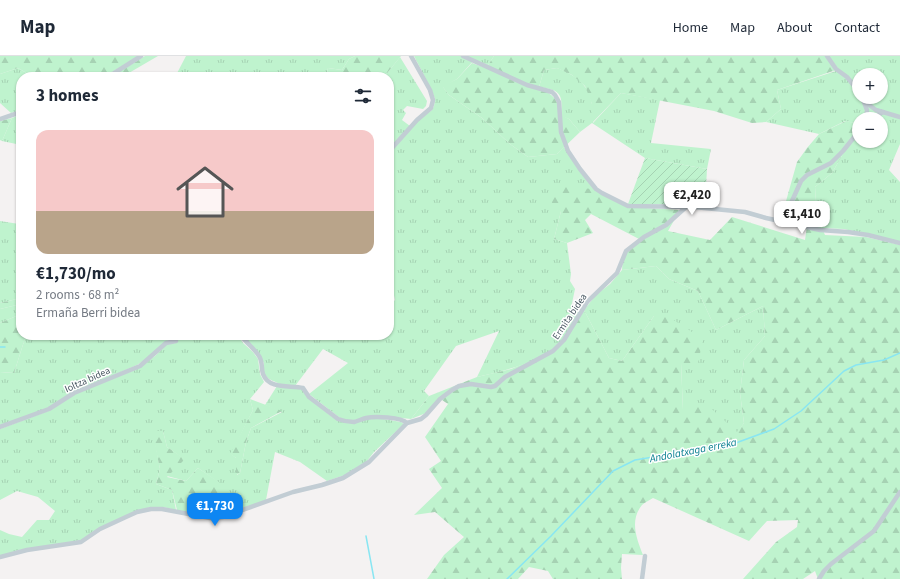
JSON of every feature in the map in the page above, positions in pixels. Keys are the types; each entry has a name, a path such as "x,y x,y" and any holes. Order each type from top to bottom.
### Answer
{"street":[{"path":"116,72 141,56"},
{"path":"394,146 417,120 431,108 433,104 430,90 411,56"},
{"path":"463,56 527,85 552,92 556,95 560,102 561,132 568,151 596,189 628,206 707,208 745,212 820,230 862,234 900,243"},
{"path":"827,56 836,69 848,77 852,82"},
{"path":"868,104 876,110 883,112"},
{"path":"888,113 900,117"},
{"path":"0,119 16,114"},
{"path":"783,221 796,190 802,180 807,175 831,163 852,140"},
{"name":"Ermita bidea","path":"407,424 426,416 440,399 459,386 471,384 491,387 495,386 505,377 553,351 564,340 587,302 617,273 624,255 631,246 666,225 682,208"},
{"path":"0,557 27,550 81,542 100,529 138,512 151,509 162,509 210,518 224,517 293,492 333,482 349,475 369,462 407,424 402,420 380,417 366,418 355,422 338,419 309,396 303,388 280,386 269,382 262,373 261,358 244,340"},
{"name":"Ioltza bidea","path":"0,427 49,409 74,393 140,366 166,343 176,341"},
{"path":"819,579 831,564 874,531 900,492"},
{"path":"642,579 645,556"}],"green space":[{"path":"0,56 138,56 112,72 25,72 18,68 0,74"},
{"path":"145,56 158,56 131,72 119,72"},
{"path":"186,56 355,56 349,59 342,70 328,68 327,72 178,72"},
{"path":"355,56 401,56 388,72 327,72 328,68 342,70 349,59"},
{"path":"414,56 494,56 488,65 474,60 457,79 443,87 449,95 482,118 510,144 528,157 557,154 564,147 578,169 594,189 561,211 554,239 567,243 571,274 570,281 575,289 571,308 579,312 562,341 545,355 522,365 499,372 477,377 499,331 456,346 424,391 429,396 411,419 382,416 347,420 340,418 309,394 348,363 323,349 295,386 280,384 269,379 264,374 264,363 247,340 394,340 394,148 419,120 432,110 435,99"},
{"path":"494,56 825,56 836,70 777,90 781,109 766,122 752,123 714,111 621,93 592,123 592,104 585,86 572,75 557,68 544,70 539,87 556,100 559,114 569,119 580,132 557,154 528,157 510,144 482,118 449,95 442,86 457,79 472,63 486,68"},
{"path":"829,56 900,56 900,144 889,170 900,182 900,242 844,229 822,228 817,217 815,187 832,173 852,138 852,148 888,148 888,112 852,112 852,122 845,121 819,134 766,122 781,109 777,90 839,70"},
{"path":"400,57 427,101 426,106 423,109 407,106 403,110 406,113 402,120 410,126 394,144 394,72 388,72"},
{"path":"18,68 25,72 16,72 16,112 11,113 0,103 0,74"},
{"path":"557,68 575,77 584,85 592,104 593,123 621,93 660,100 651,143 711,149 707,169 645,158 592,123 580,132 569,119 561,116 562,103 559,94 552,90 539,87 544,70"},
{"path":"16,116 16,144 2,141 12,118"},
{"path":"12,118 2,141 0,140 0,121"},
{"path":"846,121 852,122 852,138 832,173 815,187 817,217 825,235 866,237 900,245 900,579 818,579 815,571 803,579 743,579 776,542 797,527 798,520 767,521 749,541 653,498 642,505 636,517 635,530 643,555 622,554 622,579 553,579 548,571 529,567 518,579 427,579 444,555 464,537 435,512 414,515 442,488 429,469 441,461 425,437 448,404 439,398 426,413 411,419 429,396 477,377 511,369 547,354 562,341 584,310 609,358 622,361 654,316 664,314 703,339 698,363 681,363 683,410 705,403 737,432 744,423 740,393 744,360 765,336 763,306 716,330 698,291 669,279 656,266 622,270 623,255 639,239 591,214 585,220 593,233 567,243 554,239 561,211 548,199 552,186 594,189 627,207 680,210 668,231 710,240 732,217 805,240 807,226 781,219 797,162 819,134"},
{"path":"645,158 707,169 705,205 628,204"},
{"path":"0,221 16,224 16,299 0,303"},
{"path":"656,266 669,279 698,291 716,330 763,306 765,336 744,360 740,393 744,423 737,433 683,410 681,363 654,316 622,361 609,358 584,310 596,295 610,284 622,270"},
{"path":"16,299 16,305 0,309 0,303"},
{"path":"16,305 16,316 0,323 0,309"},
{"path":"16,316 16,340 24,340 14,373 0,372 0,323"},
{"path":"24,340 170,340 167,341 137,365 72,393 48,408 0,426 0,372 14,373"},
{"path":"177,340 241,340 258,359 260,374 264,382 250,399 253,410 231,454 236,458 237,475 240,473 246,442 251,428 282,412 265,405 277,386 298,388 302,390 307,397 339,421 354,423 367,419 378,418 401,422 404,424 374,452 367,461 345,475 327,481 300,462 275,452 266,500 223,515 215,516 213,508 219,505 218,482 198,468 186,481 167,476 184,459 167,447 163,431 153,431 160,469 156,484 172,490 176,510 163,507 151,507 134,512 101,527 82,540 19,550 0,556 0,530 22,537 37,520 49,520 55,511 38,497 17,491 0,500 0,429 51,410 75,394 137,369 155,356 167,344 176,343"},
{"path":"250,399 282,411 251,428 246,442 240,473 236,475 236,458 230,454 253,410"},
{"path":"152,431 163,431 167,447 185,459 167,477 186,481 198,468 219,482 219,505 213,508 215,516 202,516 177,510 172,490 156,484 160,469"}],"waterway":[{"path":"0,347 5,347"},
{"name":"Andolatxaga erreka","path":"507,579 551,536 613,471 635,460 733,444 774,429 801,411 844,371 856,365 884,360 900,353"},
{"path":"366,536 374,579"}]}
